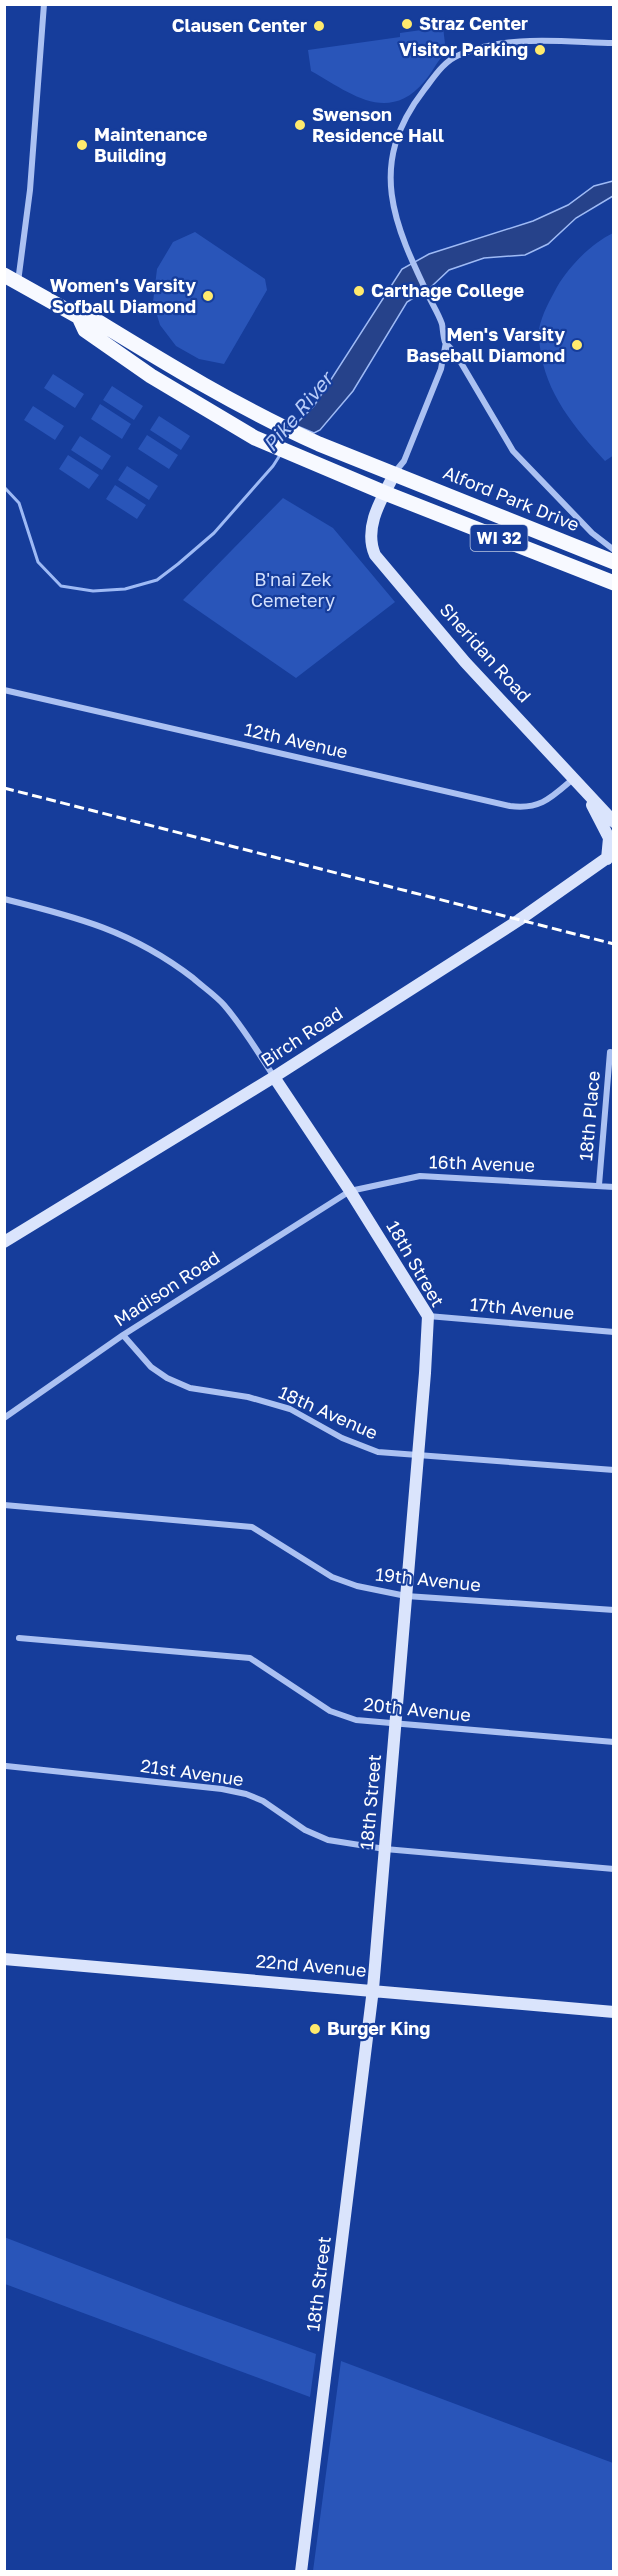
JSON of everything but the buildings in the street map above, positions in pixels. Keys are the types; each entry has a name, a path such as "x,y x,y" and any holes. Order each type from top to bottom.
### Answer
{"main road":[{"name":"WI 32","path":"11,279 79,317 92,318 209,389 271,422 319,444 394,473"},
{"name":"WI 32","path":"79,317 85,330 152,376 255,438 385,493 614,583"},
{"name":"Alford Park Drive","path":"394,473 614,562"}],"street":[{"path":"11,279 30,190 44,4"},
{"path":"394,473 404,461 441,369 446,342 441,321 410,259 393,210 390,186 392,165 396,142 406,119 417,98 439,70 457,56 499,44 528,41 614,43"},
{"path":"446,342 457,356 513,451 592,533 614,550"},
{"name":"Sheridan Road","path":"394,473 371,527 371,545 375,555 465,662 614,822"},
{"name":"12th Avenue","path":"4,690 510,806 527,807 540,804 573,779"},
{"path":"590,798 609,838 610,856"},
{"name":"Birch Road","path":"4,1242 274,1077 519,920 610,856"},
{"path":"4,899 98,924 119,932 165,958 222,1002 250,1038 274,1077"},
{"name":"18th Place","path":"599,1185 610,1052 614,1053"},
{"name":"18th Street","path":"274,1077 350,1191 428,1316 373,1989 301,2571"},
{"name":"16th Avenue","path":"350,1191 420,1176 614,1187"},
{"name":"Madison Road","path":"4,1418 123,1335 350,1191"},
{"name":"17th Avenue","path":"428,1316 614,1332"},
{"name":"18th Avenue","path":"123,1335 151,1367 166,1378 190,1388 248,1397 290,1409 342,1438 378,1452 614,1470"},
{"name":"19th Avenue","path":"4,1505 252,1527 332,1577 357,1586 406,1596 614,1610"},
{"name":"20th Avenue","path":"19,1638 250,1658 330,1711 356,1720 614,1742"},
{"name":"21st Avenue","path":"6,1766 222,1789 246,1794 263,1801 305,1830 328,1840 385,1850 614,1869"},
{"name":"22nd Avenue","path":"4,1959 373,1989 614,2012"}],"green space":[{"path":"443,27 446,52 424,82 410,95 396,101 382,103 368,100 339,88 311,71 308,50 400,37 400,33"},
{"name":"Women's Varsity Sofball Diamond","path":"195,232 265,279 267,290 224,364 199,359 176,346 160,325 153,302 157,269 173,242"},
{"name":"Men's Varsity Baseball Diamond","path":"613,233 614,455 605,461 573,423 555,395 543,364 539,333 546,307 568,271 589,249"},
{"path":"53,374 84,394 75,408 44,388"},
{"path":"112,386 143,406 134,420 103,400"},
{"path":"100,404 131,424 122,439 91,419"},
{"path":"33,406 64,426 55,440 24,420"},
{"path":"159,416 190,436 181,450 150,430"},
{"path":"147,435 178,455 169,469 138,449"},
{"path":"80,436 111,456 102,470 71,450"},
{"path":"68,455 99,475 89,489 59,469"},
{"path":"127,466 158,486 149,500 118,480"},
{"path":"115,485 146,505 137,519 106,499"},
{"name":"B'nai Zek Cemetery","path":"283,498 333,528 395,602 296,678 183,600"},
{"path":"4,2237 316,2354 310,2397 5,2284"},
{"path":"341,2361 613,2463 613,2571 313,2571"}],"shaded area":[{"path":"613,181 613,196 576,218 548,244 525,255 484,258 449,270 431,287 407,302 353,391 320,430 314,433 295,425 314,406 402,269 429,254 533,221 568,205 594,186"}],"waterway":[{"name":"Pike River","path":"4,487 19,503 38,562 61,586 93,591 125,589 157,580 214,533 280,455"}],"railway":[{"path":"4,788 614,944"}],"place":[{"name":"Straz Center","path":"407,24"},
{"name":"Clausen Center","path":"319,26"},
{"name":"Visitor Parking","path":"540,50"},
{"name":"Swenson Residence Hall","path":"300,125"},
{"name":"Maintenance Building","path":"82,145"},
{"name":"Carthage College","path":"359,291"},
{"name":"Women's Varsity Sofball Diamond","path":"208,296"},
{"name":"Men's Varsity Baseball Diamond","path":"577,345"},
{"name":"Burger King","path":"315,2029"}]}
